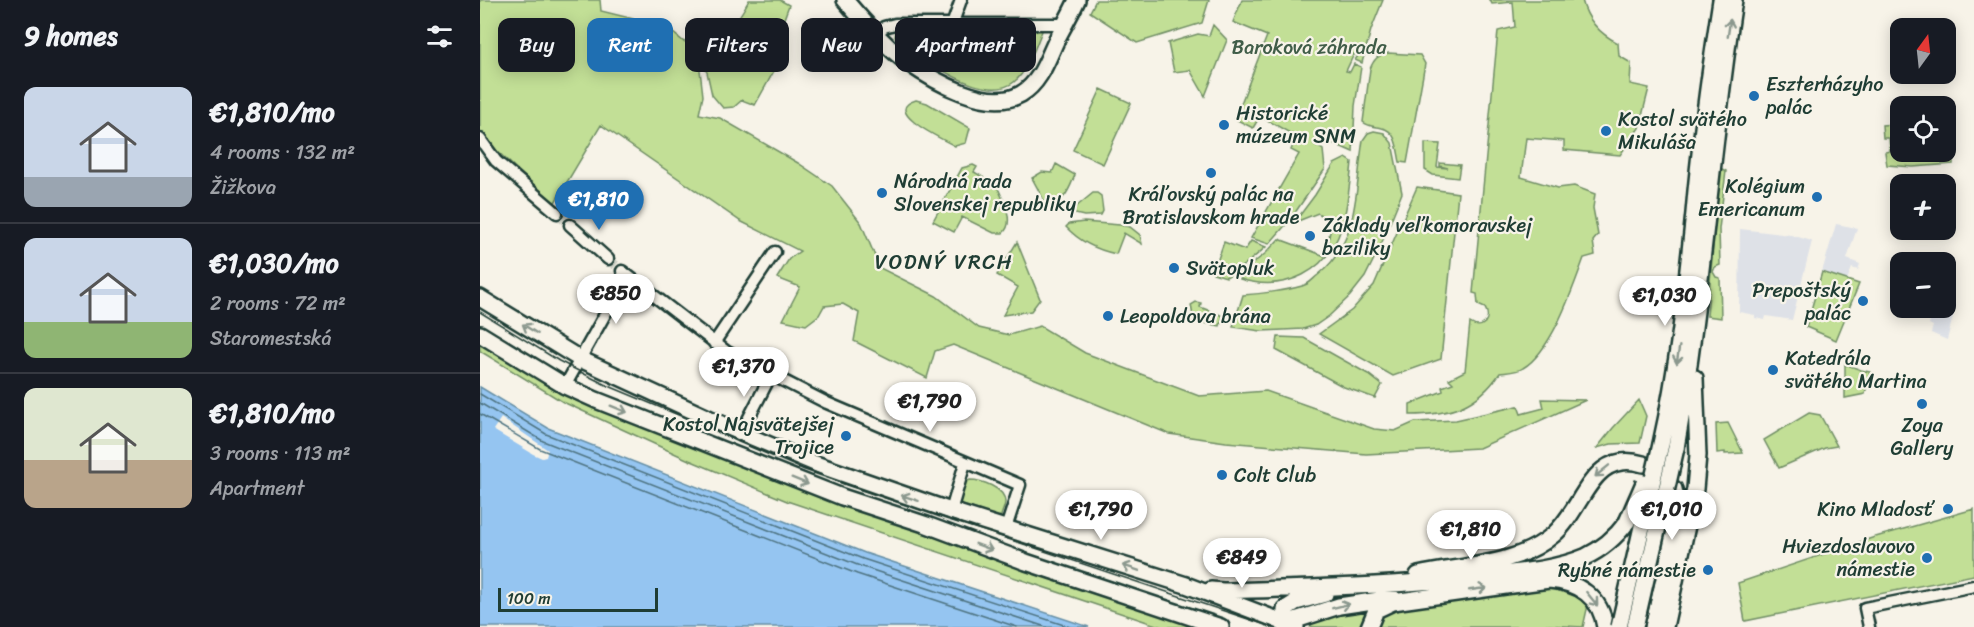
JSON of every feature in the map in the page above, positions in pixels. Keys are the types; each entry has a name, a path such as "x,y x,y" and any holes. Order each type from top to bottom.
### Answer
{"main road":[{"path":"845,0 862,18"},
{"path":"883,40 906,61 958,90 981,99 1014,97 1035,82 1077,0"},
{"path":"1635,627 1668,446 1671,401 1721,0"},
{"path":"1619,627 1690,357 1714,140 1734,0"},
{"path":"480,298 580,359 741,434 846,476 1186,585 1285,626 1350,604 1371,600 1420,597"},
{"path":"480,334 565,386 596,400 842,497 1221,627"},
{"path":"1665,627 1691,516 1697,475 1695,376 1690,357"},
{"path":"1186,585 1223,591 1354,587 1451,580 1524,571 1565,563 1600,549 1622,529 1668,446"},
{"path":"1380,584 1450,568 1503,560 1530,550 1558,530 1590,483 1602,470 1623,460 1643,464"},
{"path":"1653,627 1672,547 1677,511 1674,489"},
{"path":"1369,627 1373,614 1382,606 1393,602 1543,581 1566,582 1590,594 1600,611 1605,627"},
{"path":"1285,626 1285,609 1292,604 1354,587"}],"street":[{"path":"955,18 961,0"},
{"path":"1036,24 1065,24"},
{"path":"480,139 496,161 557,213"},
{"path":"570,225 608,259"},
{"path":"714,343 775,252"},
{"path":"565,386 624,273 714,343 771,375 827,403 1020,485 1006,528"},
{"path":"741,434 771,375"},
{"path":"951,511 965,463"},
{"path":"1869,627 1865,608 1974,586"}],"shaded area":[{"path":"1836,224 1857,228 1847,259 1860,264 1858,270 1852,268 1847,280 1822,272"},
{"path":"1740,229 1791,235 1812,241 1792,320 1766,316 1765,320 1755,318 1755,315 1739,312"},
{"path":"1931,318 1953,318 1947,340 1931,333 1933,326 1929,324"}],"green space":[{"path":"480,0 600,0 601,11 629,18 587,18 587,72 673,72 673,33 685,41 685,72 700,72 703,96 699,114 720,118 798,163 832,186 861,223 880,268 936,296 979,328 1009,335 1040,326 1085,353 1199,396 1266,391 1374,429 1395,431 1415,422 1456,420 1518,406 1521,414 1544,408 1542,399 1586,400 1479,448 1366,454 1226,442 1169,434 953,345 935,351 927,378 854,341 859,313 843,304 824,306 819,315 806,325 783,320 800,287 777,278 789,259 800,251 740,221 601,125 554,204 480,135"},
{"path":"749,0 780,0 789,5 784,18 738,18"},
{"path":"1096,0 1209,0 1202,23 1137,43 1090,12"},
{"name":"Baroková záhrada","path":"1242,0 1383,0 1371,30 1362,63 1355,60 1358,56 1354,54 1346,71 1350,72 1354,64 1361,67 1355,106 1353,152 1317,136 1314,144 1323,150 1325,169 1290,220 1269,244 1251,238 1299,154 1291,150 1297,137 1260,116 1253,128 1235,119 1267,36 1233,22"},
{"path":"1490,0 1582,0 1595,26 1618,43 1619,56 1631,63 1630,84 1649,88 1639,128 1620,155 1564,150 1564,141 1526,138 1521,177 1558,188 1574,186 1595,194 1593,208 1598,235 1593,241 1595,255 1584,258 1552,334 1533,360 1521,369 1500,373 1482,394 1461,407 1450,411 1410,415 1410,404 1443,391 1442,387 1453,383 1449,379 1465,371 1470,323 1482,325 1487,317 1485,308 1478,305 1477,294 1473,293 1498,31 1515,27 1513,2 1492,4"},
{"path":"1213,25 1227,40 1205,96 1190,70 1174,72 1168,43 1198,34 1209,36"},
{"path":"1036,29 1043,29 1036,45"},
{"path":"1388,53 1420,55 1425,64 1407,163 1400,162 1396,141 1391,133 1363,122 1370,69 1377,58"},
{"path":"707,72 773,72 755,105 742,100 734,107 723,108 712,95"},
{"path":"945,72 1023,72 1014,82 1002,87 986,87"},
{"path":"1101,89 1131,103 1103,164 1073,150"},
{"path":"916,100 927,103 970,128 966,143 955,146 918,125 905,111 907,105"},
{"path":"1890,124 1890,151 1889,138 1883,138 1882,125"},
{"path":"1374,131 1384,133 1392,143 1402,193 1365,277 1350,296 1316,325 1303,329 1261,331 1233,327 1243,295 1301,286 1310,282 1332,262 1349,230 1363,140 1368,133"},
{"path":"1425,143 1440,144 1437,167 1448,168 1440,166 1440,163 1460,165 1458,178 1433,175 1425,170"},
{"path":"1890,151 1890,162 1953,162 1953,164 1913,167 1887,165 1885,152"},
{"path":"1346,158 1352,162 1346,210 1342,226 1326,256 1303,275 1288,281 1257,283 1240,279 1242,272 1279,239 1325,256 1332,222 1318,213 1298,221 1297,219 1334,164"},
{"path":"1056,164 1075,175 1065,196 1057,202 1045,202 1032,178 1042,172 1052,173"},
{"path":"973,165 977,167 974,172 983,177 987,184 992,187 995,181 1008,215 1007,228 1003,233 994,233 962,217 954,232 933,221 962,168"},
{"path":"1720,168 1726,171 1719,229 1720,265 1715,267 1713,272 1716,277 1720,278 1721,318 1707,316"},
{"path":"1417,187 1458,193 1441,359 1393,376 1319,334 1352,310 1374,285"},
{"path":"1093,193 1101,196 1103,211 1101,215 1084,216 1071,213 1071,211"},
{"path":"1084,222 1130,227 1140,235 1142,244 1124,233 1116,254 1102,250 1089,245 1066,227 1069,224"},
{"path":"1251,241 1266,247 1226,277 1213,273 1224,242 1245,250"},
{"path":"1017,242 1040,299 1031,311 1003,315 1018,287 997,275"},
{"path":"1822,272 1859,284 1836,340 1806,327"},
{"path":"1196,302 1201,303 1200,307 1223,316 1220,326 1194,321 1191,305"},
{"path":"1278,337 1304,338 1368,374 1382,385 1375,398 1344,387 1276,350"},
{"path":"480,341 569,393 758,472 918,531 1195,627 1162,627 787,501 689,460 563,402 480,351"},
{"path":"1845,364 1870,372 1865,394 1845,398"},
{"path":"1639,400 1646,416 1640,443 1611,444 1597,448 1613,428"},
{"path":"1809,413 1820,415 1837,446 1825,448 1779,468 1764,440"},
{"path":"1728,423 1743,453 1717,453 1716,424"},
{"path":"970,480 986,483 1001,493 1005,502 1001,516 998,517 957,503 964,483"},
{"name":"Hviezdoslavovo námestie","path":"1974,509 1974,575 1745,621 1738,583 1872,538"},
{"path":"1542,585 1574,592 1588,605 1583,627 1544,625 1543,627 1376,627 1381,614 1402,605"},
{"path":"1367,610 1361,627 1313,627 1308,625 1307,621 1321,616"}],"water":[{"path":"480,387 548,428 865,553 1089,627 480,627"}],"pier":[{"path":"501,418 548,450 546,457 542,458 533,454 493,430"}],"tunnel":[{"path":"557,213 570,225"},
{"path":"608,259 622,271"}],"tram line":[{"path":"480,312 559,361 604,384 846,485 1272,627"}],"place":[{"name":"Eszterházyho palác","path":"1754,96"},
{"name":"Historické múzeum SNM","path":"1224,125"},
{"name":"Kostol svätého Mikuláša","path":"1606,131"},
{"name":"Kráľovský palác na Bratislavskom hrade","path":"1211,173"},
{"name":"Národná rada Slovenskej republiky","path":"882,193"},
{"name":"Kolégium Emericanum","path":"1817,197"},
{"name":"Základy veľkomoravskej baziliky","path":"1310,236"},
{"name":"Svätopluk","path":"1174,268"},
{"name":"Prepoštský palác","path":"1863,301"},
{"name":"Leopoldova brána","path":"1108,316"},
{"name":"Katedrála svätého Martina","path":"1773,370"},
{"name":"Zoya Gallery","path":"1922,404"},
{"name":"Kostol Najsvätejšej Trojice","path":"846,436"},
{"name":"Colt Club","path":"1222,475"},
{"name":"Kino Mladosť","path":"1948,509"},
{"name":"Hviezdoslavovo námestie","path":"1927,558"},
{"name":"Rybné námestie","path":"1708,570"}],"district":[{"name":"VODNÝ VRCH","path":"944,262"}]}
